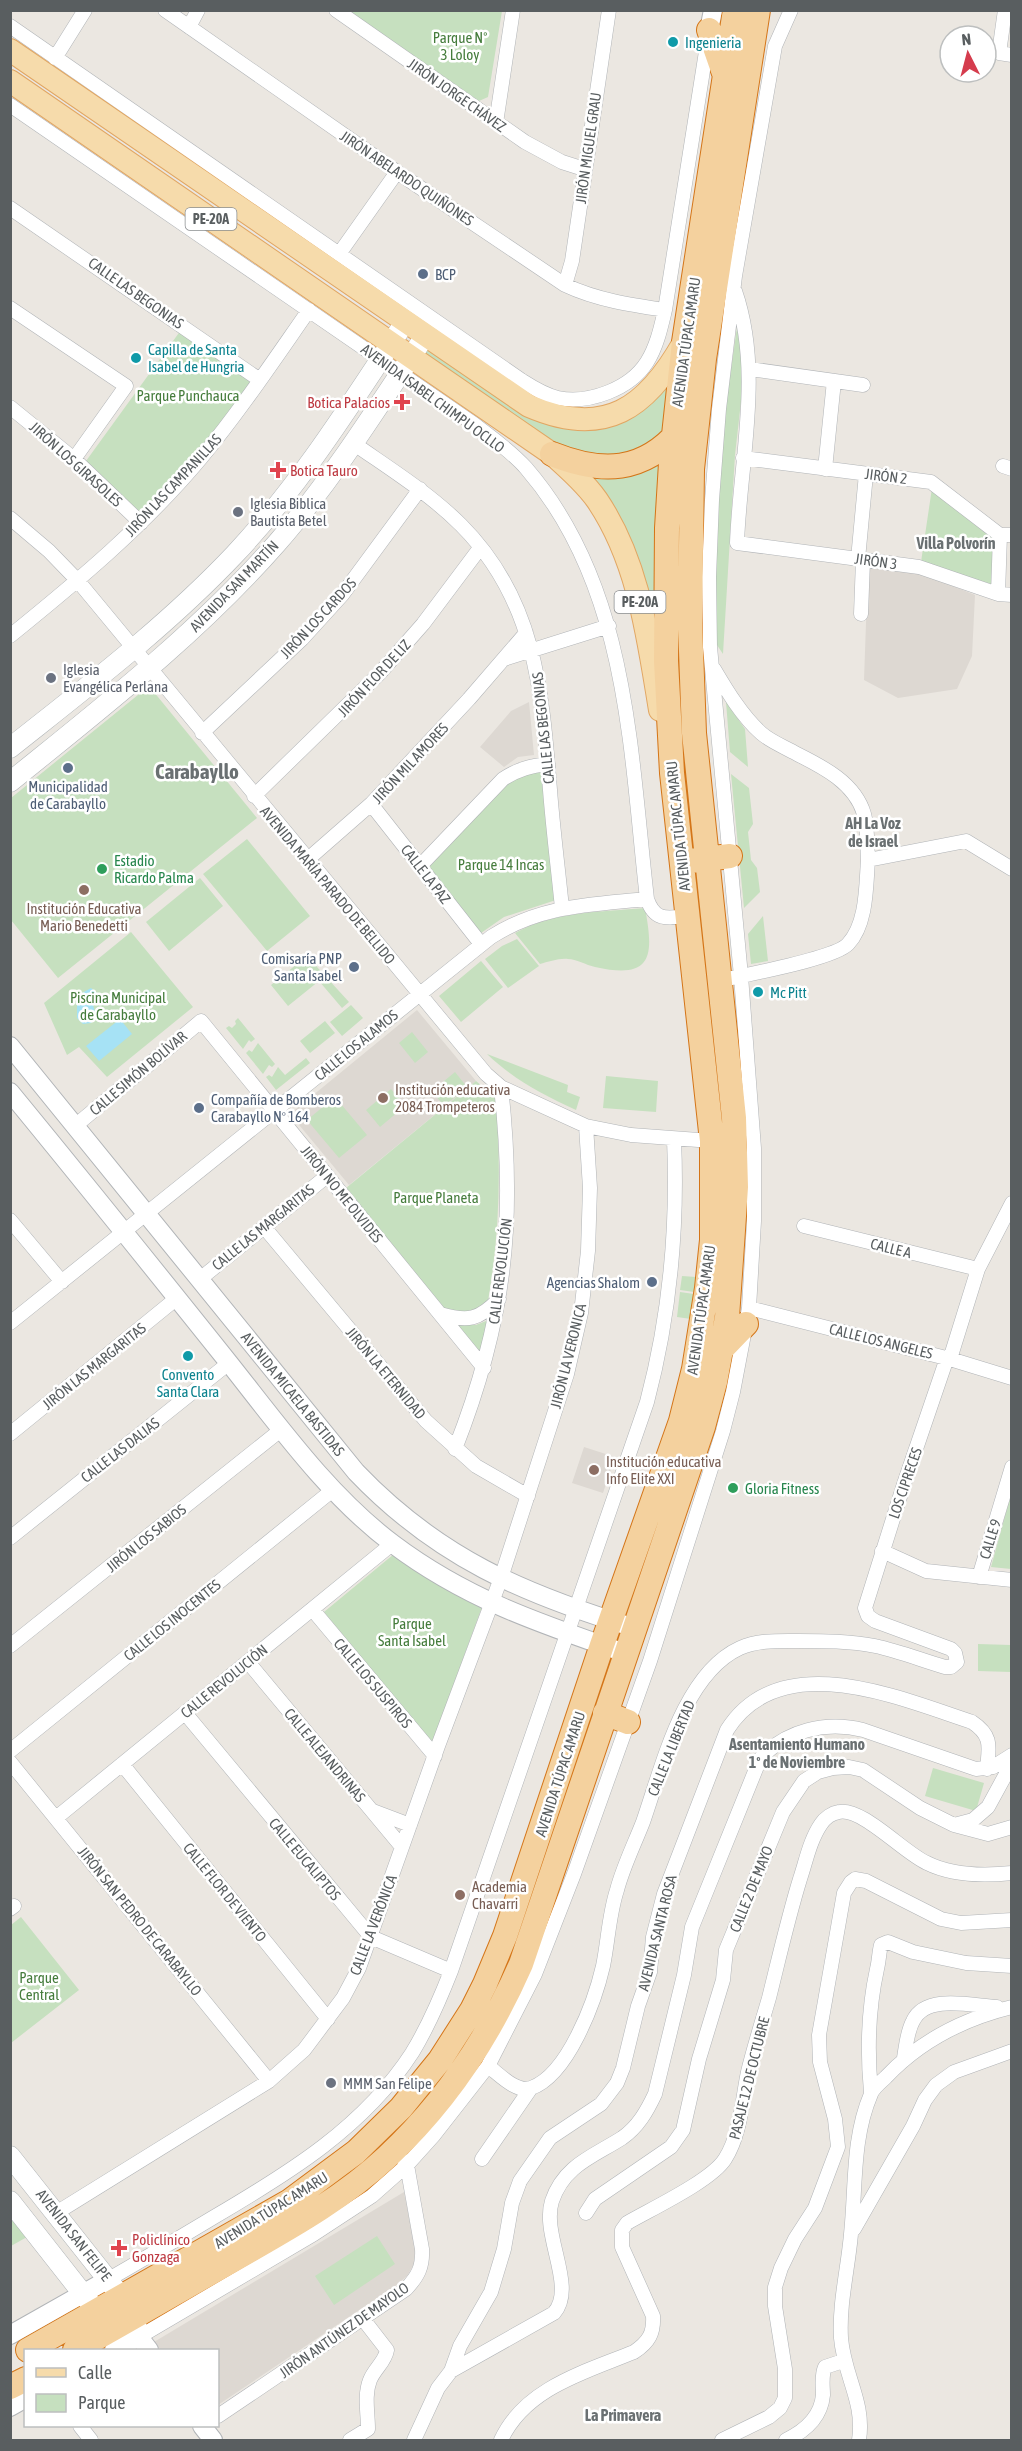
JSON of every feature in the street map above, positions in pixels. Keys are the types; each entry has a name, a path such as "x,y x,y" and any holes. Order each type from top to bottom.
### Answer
{"highway":[{"name":"AVENIDA TÚPAC AMARU","path":"131,2316 328,2175 381,2130 440,2060 472,2010 498,1956 610,1621 681,1421 694,1369 707,1288 712,1240 712,1141 672,773 666,661 667,528 674,437 692,337 735,10"},
{"name":"AVENIDA TÚPAC AMARU","path":"32,2349 101,2322 131,2316 327,2205 401,2157 491,2027 515,1998 521,1964 703,1427 722,1349 745,1167 734,1118 730,978 706,859 696,762 690,623 692,469 699,398 692,337 728,280 758,10"},
{"path":"711,20 725,76"},
{"path":"552,454 590,467 616,467 642,460 674,437 699,398"},
{"path":"681,861 730,856"},
{"path":"722,1349 748,1316"},
{"path":"605,1713 628,1722"},
{"name":"AVENIDA TÚPAC AMARU","path":"76,2349 101,2322"},
{"name":"AVENIDA TÚPAC AMARU","path":"10,2360 24,2353"},
{"path":"10,2387 24,2380"}],"main road":[{"name":"PE-20A","path":"10,50 430,328 529,406 564,419 581,420 611,415 649,394 692,337"},
{"name":"AVENIDA ISABEL CHIMPU OCLLO","path":"10,81 405,365 552,454 585,485 624,550 641,608 672,773"},
{"name":"AVENIDA SAN MARTÍN","path":"10,748 133,650 192,598 259,527 319,451 410,315"},
{"name":"AVENIDA SAN MARTÍN","path":"10,782 149,669 209,615 265,557 302,513 353,443 430,328"},
{"name":"AVENIDA SAN FELIPE","path":"10,2156 56,2212 131,2316"},
{"name":"AVENIDA SAN FELIPE","path":"10,2201 101,2322"}],"street":[{"path":"55,58 85,10"},
{"name":"JIRÓN ABELARDO QUIÑONES","path":"165,10 396,172 566,285 585,294 611,301 665,310"},
{"path":"189,27 198,10"},
{"name":"JIRÓN JORGE CHÁVEZ","path":"336,10 496,123 544,154 584,169"},
{"path":"496,123 513,10"},
{"name":"JIRÓN MIGUEL GRAU","path":"566,285 572,261 609,10"},
{"name":"AVENIDA TÚPAC AMARU","path":"730,978 730,856 712,665 709,577 712,500 728,280 775,46 791,10"},
{"path":"1005,10 1005,54"},
{"name":"AVENIDA TÚPAC AMARU","path":"665,310 711,20"},
{"path":"10,27 339,254 410,315"},
{"name":"AVENIDA ISABEL CHIMPU OCLLO","path":"10,105 309,310 386,351"},
{"path":"339,254 396,172"},
{"name":"CALLE LAS BEGONIAS","path":"10,208 260,380"},
{"path":"728,280 742,309 750,369 743,459"},
{"path":"10,308 126,386 74,459"},
{"name":"JIRÓN LAS CAMPANILLAS","path":"10,636 78,581 141,523 200,460 309,310"},
{"path":"430,328 540,391 558,398 576,399 594,397 612,390 638,373 647,363 654,349 665,310"},
{"name":"AVENIDA ISABEL CHIMPU OCLLO","path":"405,365 524,466 573,534 596,586 609,626 623,703 647,899"},
{"path":"750,369 863,385"},
{"path":"825,469 834,381"},
{"name":"JIRÓN LOS GIRASOLES","path":"10,407 74,459 141,523"},
{"name":"CALLE LAS BEGONIAS","path":"353,443 420,489 463,527 480,548 508,591 532,650 541,693 562,908"},
{"name":"JIRÓN 2","path":"743,459 931,482 1006,535"},
{"name":"JIRÓN 3","path":"743,459 736,543 919,567 1005,594"},
{"path":"861,614 860,559 866,474"},
{"name":"JIRÓN LOS CARDOS","path":"202,733 302,639 342,596 420,489"},
{"name":"AVENIDA MARÍA PARADO DE BELLIDO","path":"13,524 78,581 418,994 480,1067 501,1087 586,1126 631,1135 712,1141"},
{"path":"1005,594 1006,535"},
{"name":"JIRÓN FLOR DE LIZ","path":"254,796 379,674 423,624 480,548"},
{"name":"JIRÓN MIL AMORES","path":"504,659 609,626"},
{"name":"JIRÓN MIL AMORES","path":"307,860 371,804 526,633"},
{"path":"712,665 728,692 759,732 821,766 837,777 856,796 864,815 868,860 862,913 858,928 846,946 822,956 730,978"},
{"path":"420,866 503,779 514,771 529,766 548,764"},
{"name":"CALLE LA PAZ","path":"371,804 481,944"},
{"path":"868,860 966,841 1011,869"},
{"path":"647,899 651,910 658,916 688,916"},
{"name":"CALLE LOS ALAMOS","path":"10,1323 481,944 521,920 562,908 647,899"},
{"name":"JIRÓN NO ME OLVIDES","path":"201,1021 484,1368"},
{"name":"CALLE SIMÓN BOLÍVAR","path":"75,1126 201,1021"},
{"name":"AVENIDA MICAELA BASTIDAS","path":"10,1046 356,1472 381,1498 412,1525 453,1553 527,1591 658,1636"},
{"name":"CALLE REVOLUCIÓN","path":"455,1449 484,1368 499,1299 508,1204 507,1146 501,1087"},
{"name":"AVENIDA MICAELA BASTIDAS","path":"10,1092 282,1429 334,1490 392,1544 430,1570 492,1604 568,1634 650,1661"},
{"name":"JIRÓN LA VERONICA","path":"501,1578 567,1374 581,1313 588,1251 590,1199 586,1126"},
{"name":"AVENIDA TÚPAC AMARU","path":"10,2335 131,2316 276,2181 328,2144 363,2112 411,2054 428,2025 451,1971 647,1402 658,1360 673,1269 676,1184 674,1139"},
{"name":"AVENIDA TÚPAC AMARU","path":"401,2157 459,2106 488,2066 515,1998 535,1974 574,1874 650,1661 723,1431 748,1316 745,1167"},
{"name":"CALLE LAS MARGARITAS","path":"200,1279 327,1176"},
{"name":"LOS CIPRECES","path":"865,1608 882,1551 978,1269 1011,1203"},
{"path":"10,1220 62,1282"},
{"name":"CALLE A","path":"804,1226 978,1269"},
{"name":"JIRÓN LA ETERNIDAD","path":"264,1227 403,1395 455,1449 476,1466 528,1496"},
{"name":"JIRÓN LAS MARGARITAS","path":"10,1434 177,1298"},
{"path":"440,1314 455,1318 478,1317 499,1299"},
{"name":"CALLE LOS ANGELES","path":"748,1316 949,1359 1011,1378"},
{"name":"CALLE LAS DALIAS","path":"10,1538 229,1363"},
{"name":"JIRÓN LOS SABIOS","path":"10,1646 282,1429"},
{"name":"CALLE 9","path":"978,1577 1011,1467"},
{"name":"CALLE LOS INOCENTES","path":"10,1751 334,1490"},
{"name":"CALLE REVOLUCIÓN","path":"56,1818 392,1544"},
{"path":"882,1551 926,1571 1011,1580"},
{"name":"CALLE LA VERÓNICA","path":"56,2212 269,2081 304,2050 328,2019 359,1968 501,1578"},
{"name":"CALLE LA LIBERTAD","path":"531,2088 558,2068 580,2030 602,1969 616,1891 672,1742 689,1699 703,1678 719,1662 739,1648 751,1644 779,1641 835,1641 873,1646 945,1667 951,1667 957,1662 956,1653 951,1649 875,1621 868,1616 865,1608"},
{"name":"CALLE LOS SUSPIROS","path":"312,1609 435,1756"},
{"name":"CALLE ALEJANDRINAS","path":"248,1662 402,1847"},
{"name":"AVENIDA SANTA ROSA","path":"451,2371 460,2346 490,2292 504,2249 512,2203 520,2181 550,2138 602,2104 617,2082 650,1972 653,1937 664,1893 727,1730 743,1708 766,1694 798,1687 847,1684 872,1689 972,1722 980,1728 989,1742 987,1769"},
{"name":"CALLE EUCALIPTOS","path":"185,1713 371,1937 451,1971"},
{"path":"414,2440 438,2388 451,2371 554,2313 559,2307 563,2293 549,2229 549,2215 557,2189 573,2167 623,2137 648,2110 659,2080 684,1975 692,1927 754,1770 769,1748 786,1738 810,1729 848,1726 976,1769 987,1769 1011,1755"},
{"name":"JIRÓN SAN PEDRO DE CARABAYLLO","path":"10,1761 269,2081"},
{"path":"954,1825 973,1820 988,1807 1011,1763"},
{"name":"CALLE FLOR DE VIENTO","path":"122,1764 328,2019"},
{"name":"CALLE 2 DE MAYO","path":"586,2213 595,2199 671,2147 683,2130 699,2059 723,1980 726,1950 783,1812 804,1780 818,1772 833,1768 849,1767 863,1770 920,1808 954,1825 988,1834 1011,1827"},
{"path":"370,1810 410,1825"},
{"name":"PASAJE 12 DE OCTUBRE","path":"501,2440 516,2416 541,2392 634,2352 644,2346 651,2337 654,2327 653,2316 622,2247 622,2230 627,2223 711,2173 724,2161 733,2143 748,2072 790,1911 812,1843 821,1824 829,1815 839,1811 850,1812 875,1827 910,1854 929,1864 954,1872 982,1875 1011,1873"},
{"path":"722,2440 769,2417 780,2408 785,2398 785,2369 775,2306 775,2287 795,2239 815,2208 838,2147 835,2119 820,2062 819,2035 844,1893 850,1882 855,1879 866,1881 941,1919 961,1923 1011,1920"},
{"path":"859,2440 859,2407 843,2361 842,2299 851,2234 857,2148 871,2092 868,2055 870,2022 872,1994 881,1945 888,1942 913,1952 966,1963 1011,1966"},
{"path":"904,2058 913,2020 920,2011 931,2005 1010,2007"},
{"path":"871,2092 904,2058 958,2025 1010,2007"},
{"path":"851,2234 936,2085 954,2072 1011,2050"},
{"path":"488,2066 516,2087 531,2088"},
{"path":"482,2159 531,2088"},
{"path":"835,2119 862,2125"},
{"name":"JIRÓN ANTÚNEZ DE MAYOLO","path":"219,2415 363,2319 406,2289 418,2277 423,2264 422,2249 401,2157"},
{"path":"350,2440 368,2429 369,2383 386,2357 387,2350 363,2319"},
{"path":"786,2440 800,2433 816,2418 821,2406 825,2367 843,2361"},
{"path":"10,2407 24,2399"},
{"path":"81,2427 91,2440"},
{"path":"204,2427 213,2440"}],"shaded area":[{"path":"868,566 915,571 975,595 972,656 957,689 898,698 864,680"},
{"path":"529,702 534,755 518,757 504,767 480,747 511,711"},
{"name":"Institución educativa 2084 Trompeteros","path":"417,1010 476,1081 349,1185 290,1114"},
{"name":"Institución educativa Info Elite XXI","path":"584,1447 615,1457 603,1493 572,1483"},
{"path":"404,2192 415,2249 414,2264 407,2276 219,2404 219,2349 160,2349 154,2342"}],"green space":[{"name":"Parque N° 3 Loloy","path":"349,11 502,11 488,97 479,101"},
{"path":"738,320 745,366 735,455 723,654 713,639 715,546 723,425"},
{"name":"Parque Punchauca","path":"181,330 252,381 197,453 141,515 86,461"},
{"path":"427,345 534,418 565,429 596,429 672,378 666,434 622,458 567,453 420,355"},
{"path":"665,453 663,645 590,474"},
{"path":"932,488 995,539 991,584 921,562"},
{"name":"Estadio Ricardo Palma","path":"149,686 257,818 58,978 11,920 11,798"},
{"path":"726,702 745,729 748,767 730,752"},
{"name":"Parque 14 Incas","path":"542,770 556,900 504,917 481,933 429,867 507,784 517,776"},
{"path":"731,774 749,788 753,824 748,832 751,860 757,868 760,892 744,908"},
{"path":"247,839 310,916 267,951 203,874"},
{"path":"200,878 223,906 169,951 146,922"},
{"path":"645,908 649,939 648,951 639,967 629,970 595,967 568,959 540,964 515,933 562,916"},
{"path":"763,916 768,961 751,964 748,934"},
{"name":"Piscina Municipal de Carabayllo","path":"131,932 193,1007 107,1077 79,1047 67,1055 44,1003"},
{"path":"517,939 539,966 508,988 485,959 502,946"},
{"path":"307,956 349,1002 342,1008 319,981 288,1006 271,985"},
{"path":"481,961 503,987 461,1022 439,996"},
{"path":"351,1005 363,1018 342,1036 330,1022"},
{"path":"238,1018 255,1039 251,1042 249,1040 243,1049 226,1028 229,1026 232,1028"},
{"path":"325,1021 335,1033 310,1053 300,1041"},
{"path":"412,1032 428,1052 415,1063 399,1043"},
{"path":"258,1043 275,1064 272,1067 269,1065 263,1074 246,1053 249,1050 252,1052"},
{"path":"487,1054 568,1085 567,1092 580,1097 576,1110 529,1086"},
{"path":"306,1058 310,1063 276,1090 266,1077 269,1075 272,1077 278,1067 285,1075"},
{"path":"455,1072 467,1087 444,1106 432,1091"},
{"path":"606,1076 658,1081 656,1112 603,1108"},
{"name":"Parque Planeta","path":"476,1081 496,1098 499,1175 495,1250 488,1301 472,1311 456,1312 444,1308 346,1188"},
{"path":"391,1089 405,1106 380,1127 366,1110"},
{"path":"335,1097 367,1135 339,1158 307,1120"},
{"path":"682,1276 696,1277 694,1292 680,1290"},
{"path":"680,1292 694,1294 691,1319 677,1317"},
{"path":"491,1319 483,1358 456,1325 476,1325"},
{"path":"1011,1494 1011,1569 991,1567"},
{"name":"Parque Santa Isabel","path":"394,1554 482,1607 432,1743 324,1612"},
{"path":"978,1644 1011,1645 1011,1672 978,1671"},
{"path":"933,1768 984,1783 976,1811 925,1796"},
{"name":"Parque Central","path":"21,1917 79,1990 11,2043 11,1925"},
{"path":"10,2217 27,2237 11,2246 10,2246"},
{"path":"377,2236 395,2264 334,2305 315,2276"}],"water":[{"path":"91,988 98,994 93,1005 96,1016 91,1023 83,1024 77,1018 77,1005 82,993"},
{"path":"120,1019 132,1034 99,1061 86,1046"}],"place":[{"name":"Ingenieria","path":"673,42"},
{"name":"BCP","path":"423,274"},
{"name":"Capilla de Santa Isabel de Hungria","path":"136,358"},
{"name":"Botica Palacios","path":"402,402"},
{"name":"Botica Tauro","path":"278,470"},
{"name":"Iglesia Biblica Bautista Betel","path":"238,512"},
{"name":"Iglesia Evangélica Perlana","path":"51,678"},
{"name":"Municipalidad de Carabayllo","path":"68,768"},
{"name":"Estadio Ricardo Palma","path":"102,869"},
{"name":"Institución Educativa Mario Benedetti","path":"84,890"},
{"name":"Comisaría PNP Santa Isabel","path":"354,967"},
{"name":"Mc Pitt","path":"758,992"},
{"name":"Institución educativa 2084 Trompeteros","path":"383,1098"},
{"name":"Compañía de Bomberos Carabayllo Nº 164","path":"199,1108"},
{"name":"Agencias Shalom","path":"652,1282"},
{"name":"Convento Santa Clara","path":"188,1356"},
{"name":"Institución educativa Info Elite XXI","path":"594,1470"},
{"name":"Gloria Fitness","path":"733,1488"},
{"name":"Academia Chavarri","path":"460,1895"},
{"name":"MMM San Felipe","path":"331,2083"},
{"name":"Policlínico Gonzaga","path":"119,2248"}],"district":[{"name":"Villa Polvorín","path":"956,543"},
{"name":"Carabayllo","path":"197,771"},
{"name":"AH La Voz de Israel","path":"873,832"},
{"name":"Asentamiento Humano 1º de Noviembre","path":"797,1753"},
{"name":"La Primavera","path":"623,2415"}]}
